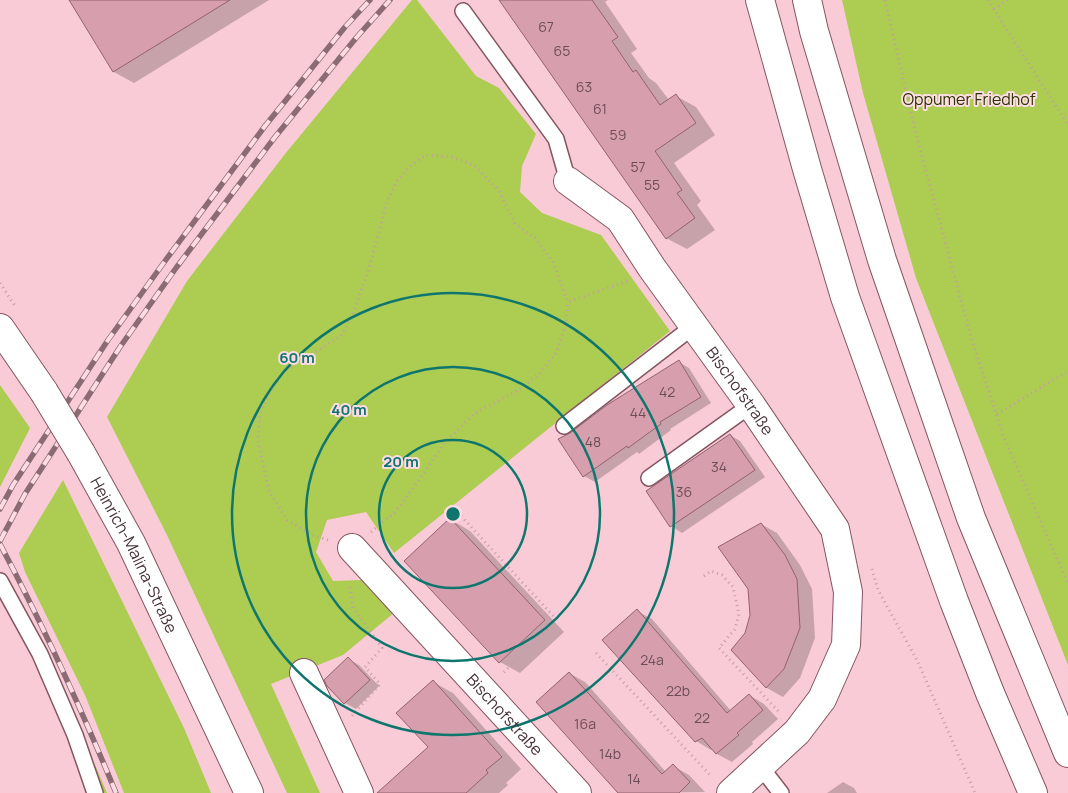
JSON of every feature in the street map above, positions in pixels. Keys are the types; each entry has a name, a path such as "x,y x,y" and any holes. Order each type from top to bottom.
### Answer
{"main road":[{"path":"760,0 807,169 846,297 954,601 990,693 1033,793"},
{"path":"807,0 817,40 891,288 971,518 1068,753"},
{"name":"Bischofstraße","path":"568,181 620,220 835,529 848,592 846,645 822,699 797,732 760,766 723,786"},
{"name":"Heinrich-Malina-Straße","path":"0,328 44,392 81,453 131,543 249,793"},
{"name":"Bischofstraße","path":"352,548 577,793"},
{"path":"304,673 359,793"}],"lane":[{"name":"Bischofstraße","path":"463,11 556,139 568,181"},
{"path":"564,426 694,325"},
{"path":"649,478 751,406"},
{"path":"3,587 40,654 75,735 95,793"},
{"path":"760,766 781,793"}],"path":[{"path":"885,0 917,138 968,328 1003,434 1068,584"},
{"path":"988,0 1068,125"},
{"path":"994,8 1007,0"},
{"path":"330,728 352,717 380,684 365,667 382,648 353,608 350,582 352,548 395,512 422,477 446,441 474,414 522,388 541,372 556,353 566,324 568,302 553,262 535,238 515,224 499,191 475,166 452,157 426,155 412,164 398,179 387,202 369,268 353,314 341,336 283,372 270,392 260,414 258,440 269,492 287,520 312,535 352,548"},
{"path":"568,302 630,281 652,268"},
{"path":"997,414 1068,371"},
{"path":"461,516 557,620 484,692"},
{"path":"704,576 711,571 722,575 733,586 739,614 735,629 719,648 797,732"},
{"path":"878,590 918,662 975,793"},
{"path":"596,652 723,786"}],"green space":[{"path":"412,0 417,0 476,76 499,88 536,134 522,166 520,192 542,213 601,235 670,331 394,553 366,512 327,520 316,552 333,581 362,580 379,591 395,612 343,655 271,684 320,793 287,793 167,535 107,417 187,281 285,154"},
{"name":"Oppumer Friedhof","path":"842,0 1068,0 1068,665 916,278 863,93"},
{"path":"0,385 30,428 0,487"},
{"path":"63,480 184,728 211,793 124,793 85,695 25,572 19,553"},
{"path":"47,652 107,793 101,793"}],"building":[{"path":"69,0 230,0 113,72"},
{"path":"499,0 592,0 618,37 612,41 633,72 636,70 660,105 676,94 696,123 655,151 682,190 677,193 695,218 666,239"},
{"path":"679,360 701,397 660,422 661,424 628,448 627,446 583,477 558,439 570,433 607,405"},
{"path":"730,434 755,470 670,527 646,491"},
{"path":"450,518 545,620 499,663 404,561"},
{"path":"761,523 785,555 797,579 800,628 784,669 766,688 731,650 745,633 750,615 748,589 718,547"},
{"path":"637,609 727,713 749,694 763,710 737,733 739,735 716,754 702,738 695,742 602,640"},
{"path":"348,657 370,680 344,704 327,686 324,680"},
{"path":"569,672 662,774 673,764 690,782 679,793 618,793 536,702"},
{"path":"433,680 502,757 486,770 488,773 466,793 377,793 428,747 396,713"}],"railway":[{"path":"0,509 13,485 108,340 165,261 265,126 345,27 370,0"},
{"path":"0,541 25,494 120,347 176,268 275,137 356,38 390,0"},
{"path":"0,544 61,667 116,793"}]}
